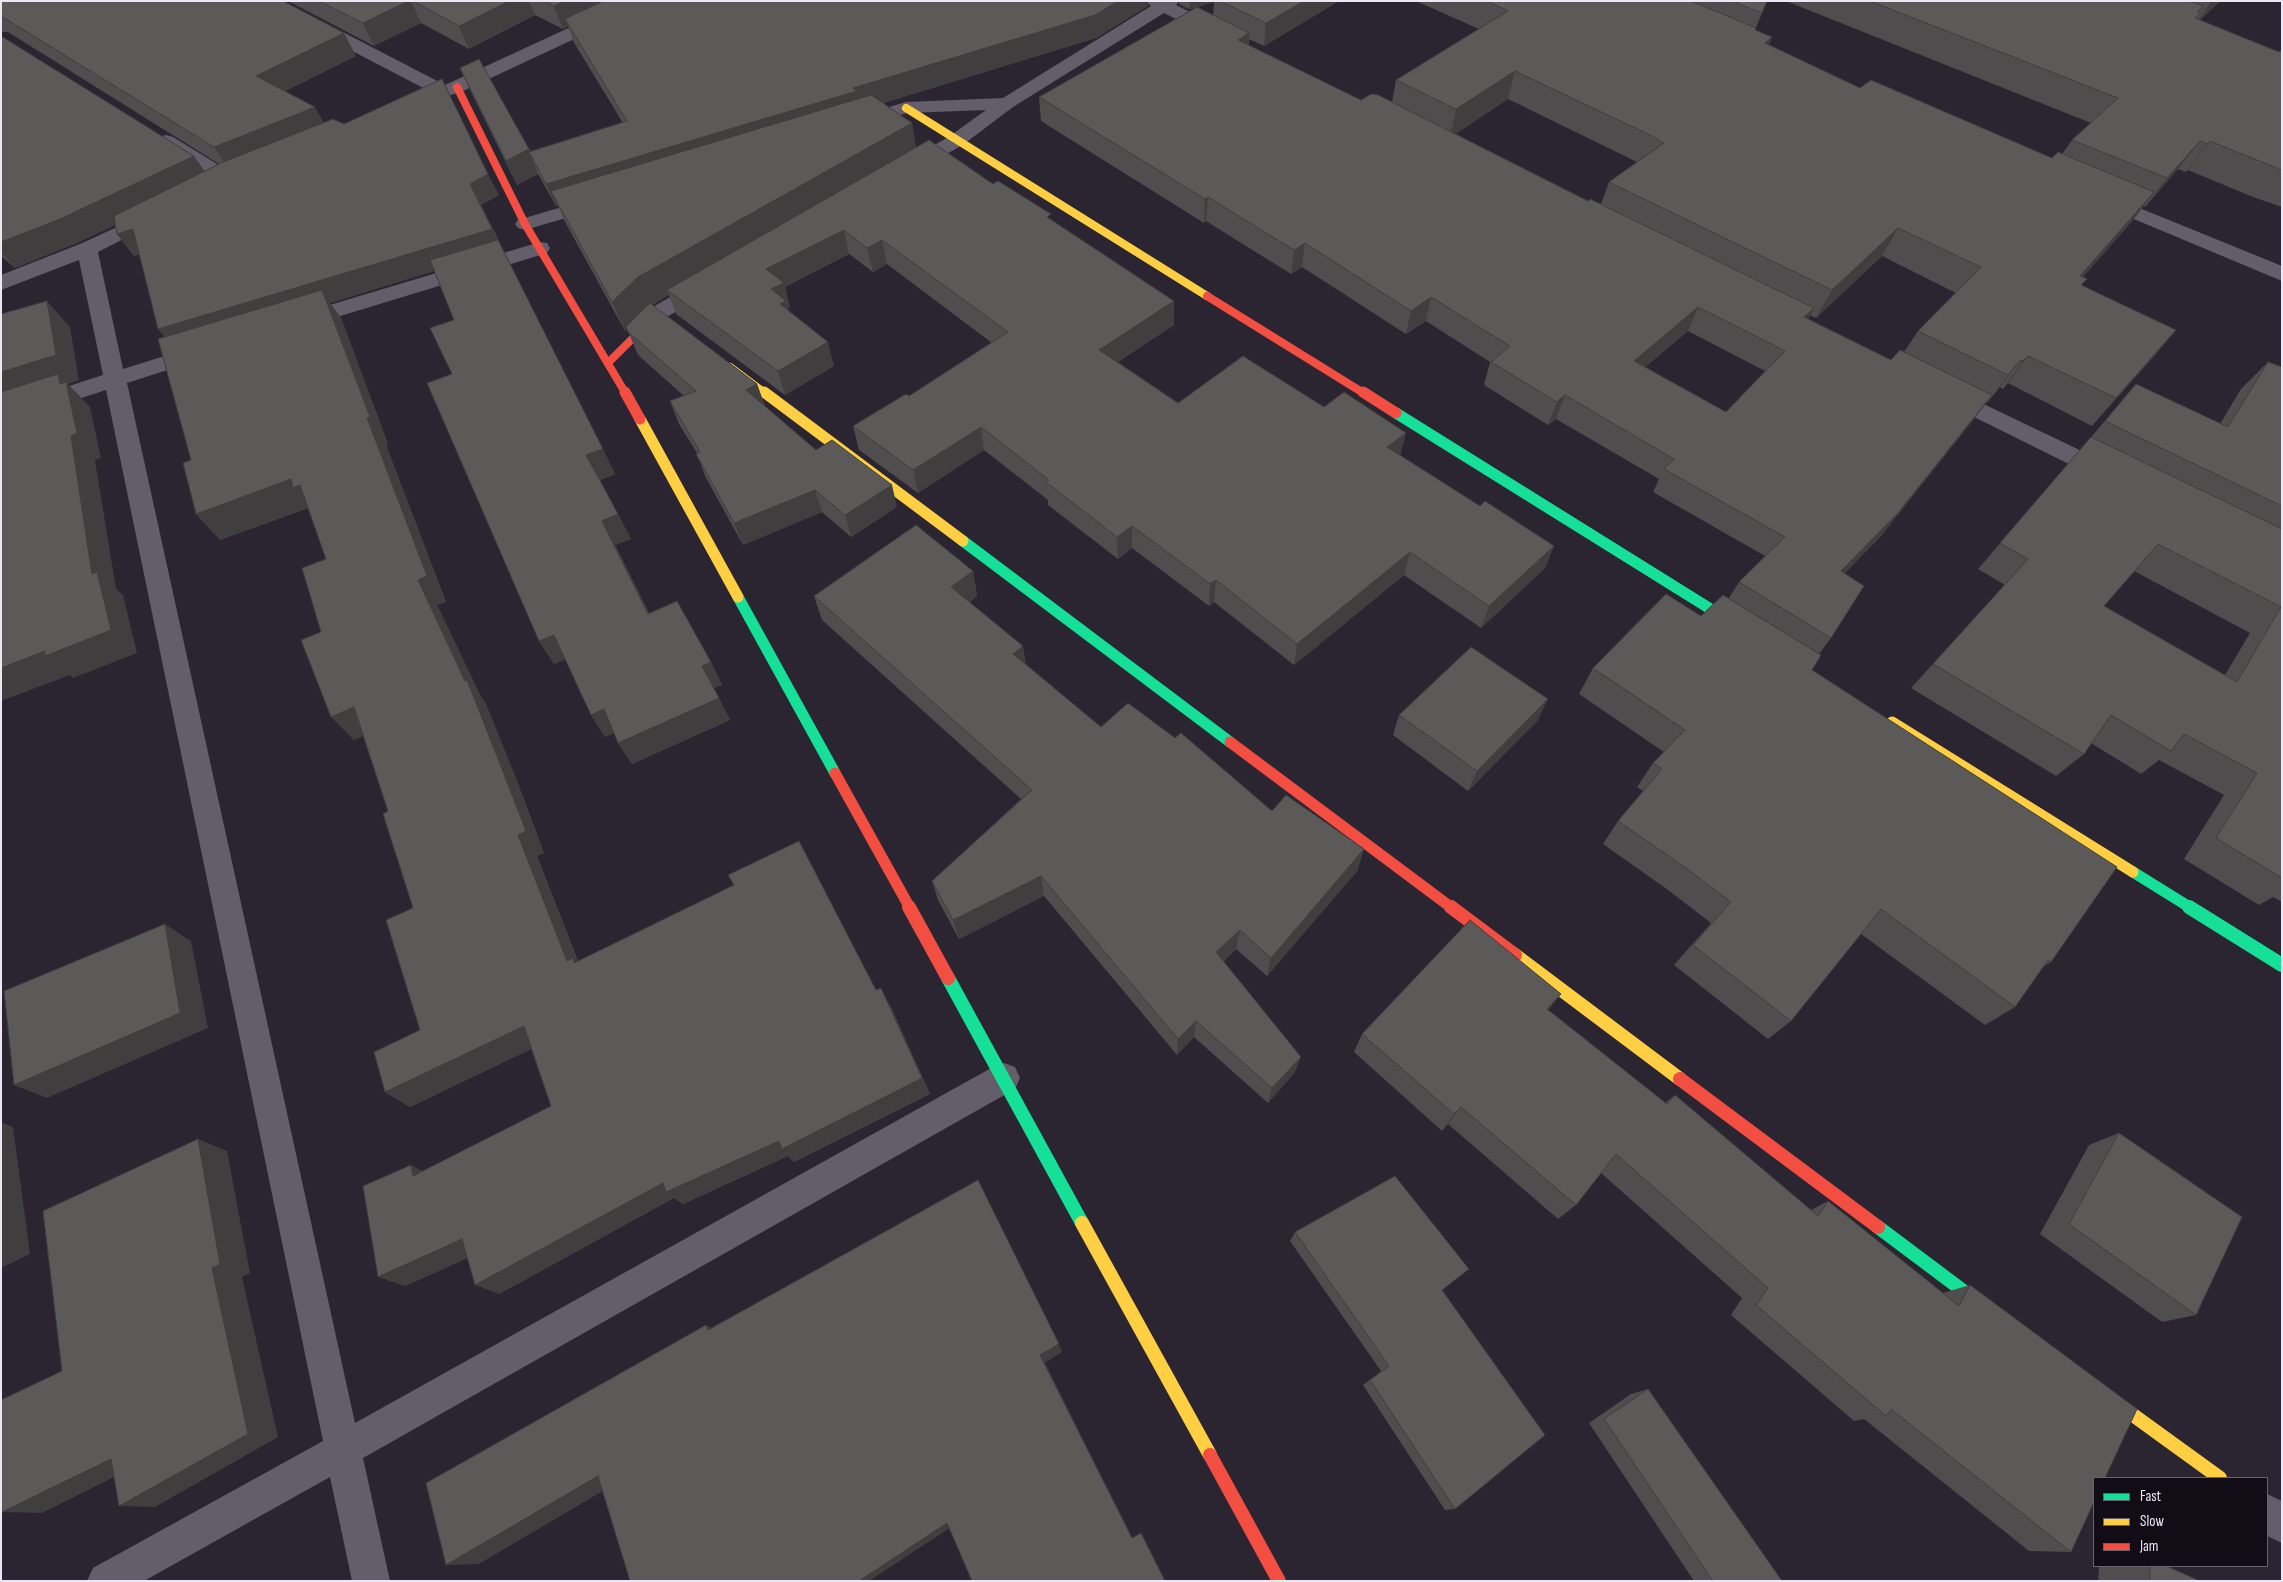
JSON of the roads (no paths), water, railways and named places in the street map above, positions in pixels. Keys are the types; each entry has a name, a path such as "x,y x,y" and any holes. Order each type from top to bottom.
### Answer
{"street":[{"path":"270,1 450,90 525,224 609,362 1279,1581"},
{"path":"407,107 450,90 640,1"},
{"path":"889,180 957,140 1007,103 1162,3 1234,41"},
{"path":"839,128 906,108 1007,103"},
{"path":"906,108 1750,634"},
{"path":"152,132 237,175 210,188"},
{"path":"2090,193 2282,274"},
{"path":"525,224 611,198"},
{"path":"1,283 87,249 166,210"},
{"path":"286,326 540,248"},
{"path":"87,249 371,1581"},
{"path":"609,362 662,316 718,278"},
{"path":"1,416 220,346"},
{"path":"722,360 2003,1320"},
{"path":"1933,387 2121,480"},
{"path":"1885,718 2282,965"},
{"path":"106,1581 1004,1078"},
{"path":"2091,1384 2219,1477"},
{"path":"2268,1514 2282,1524"}]}
